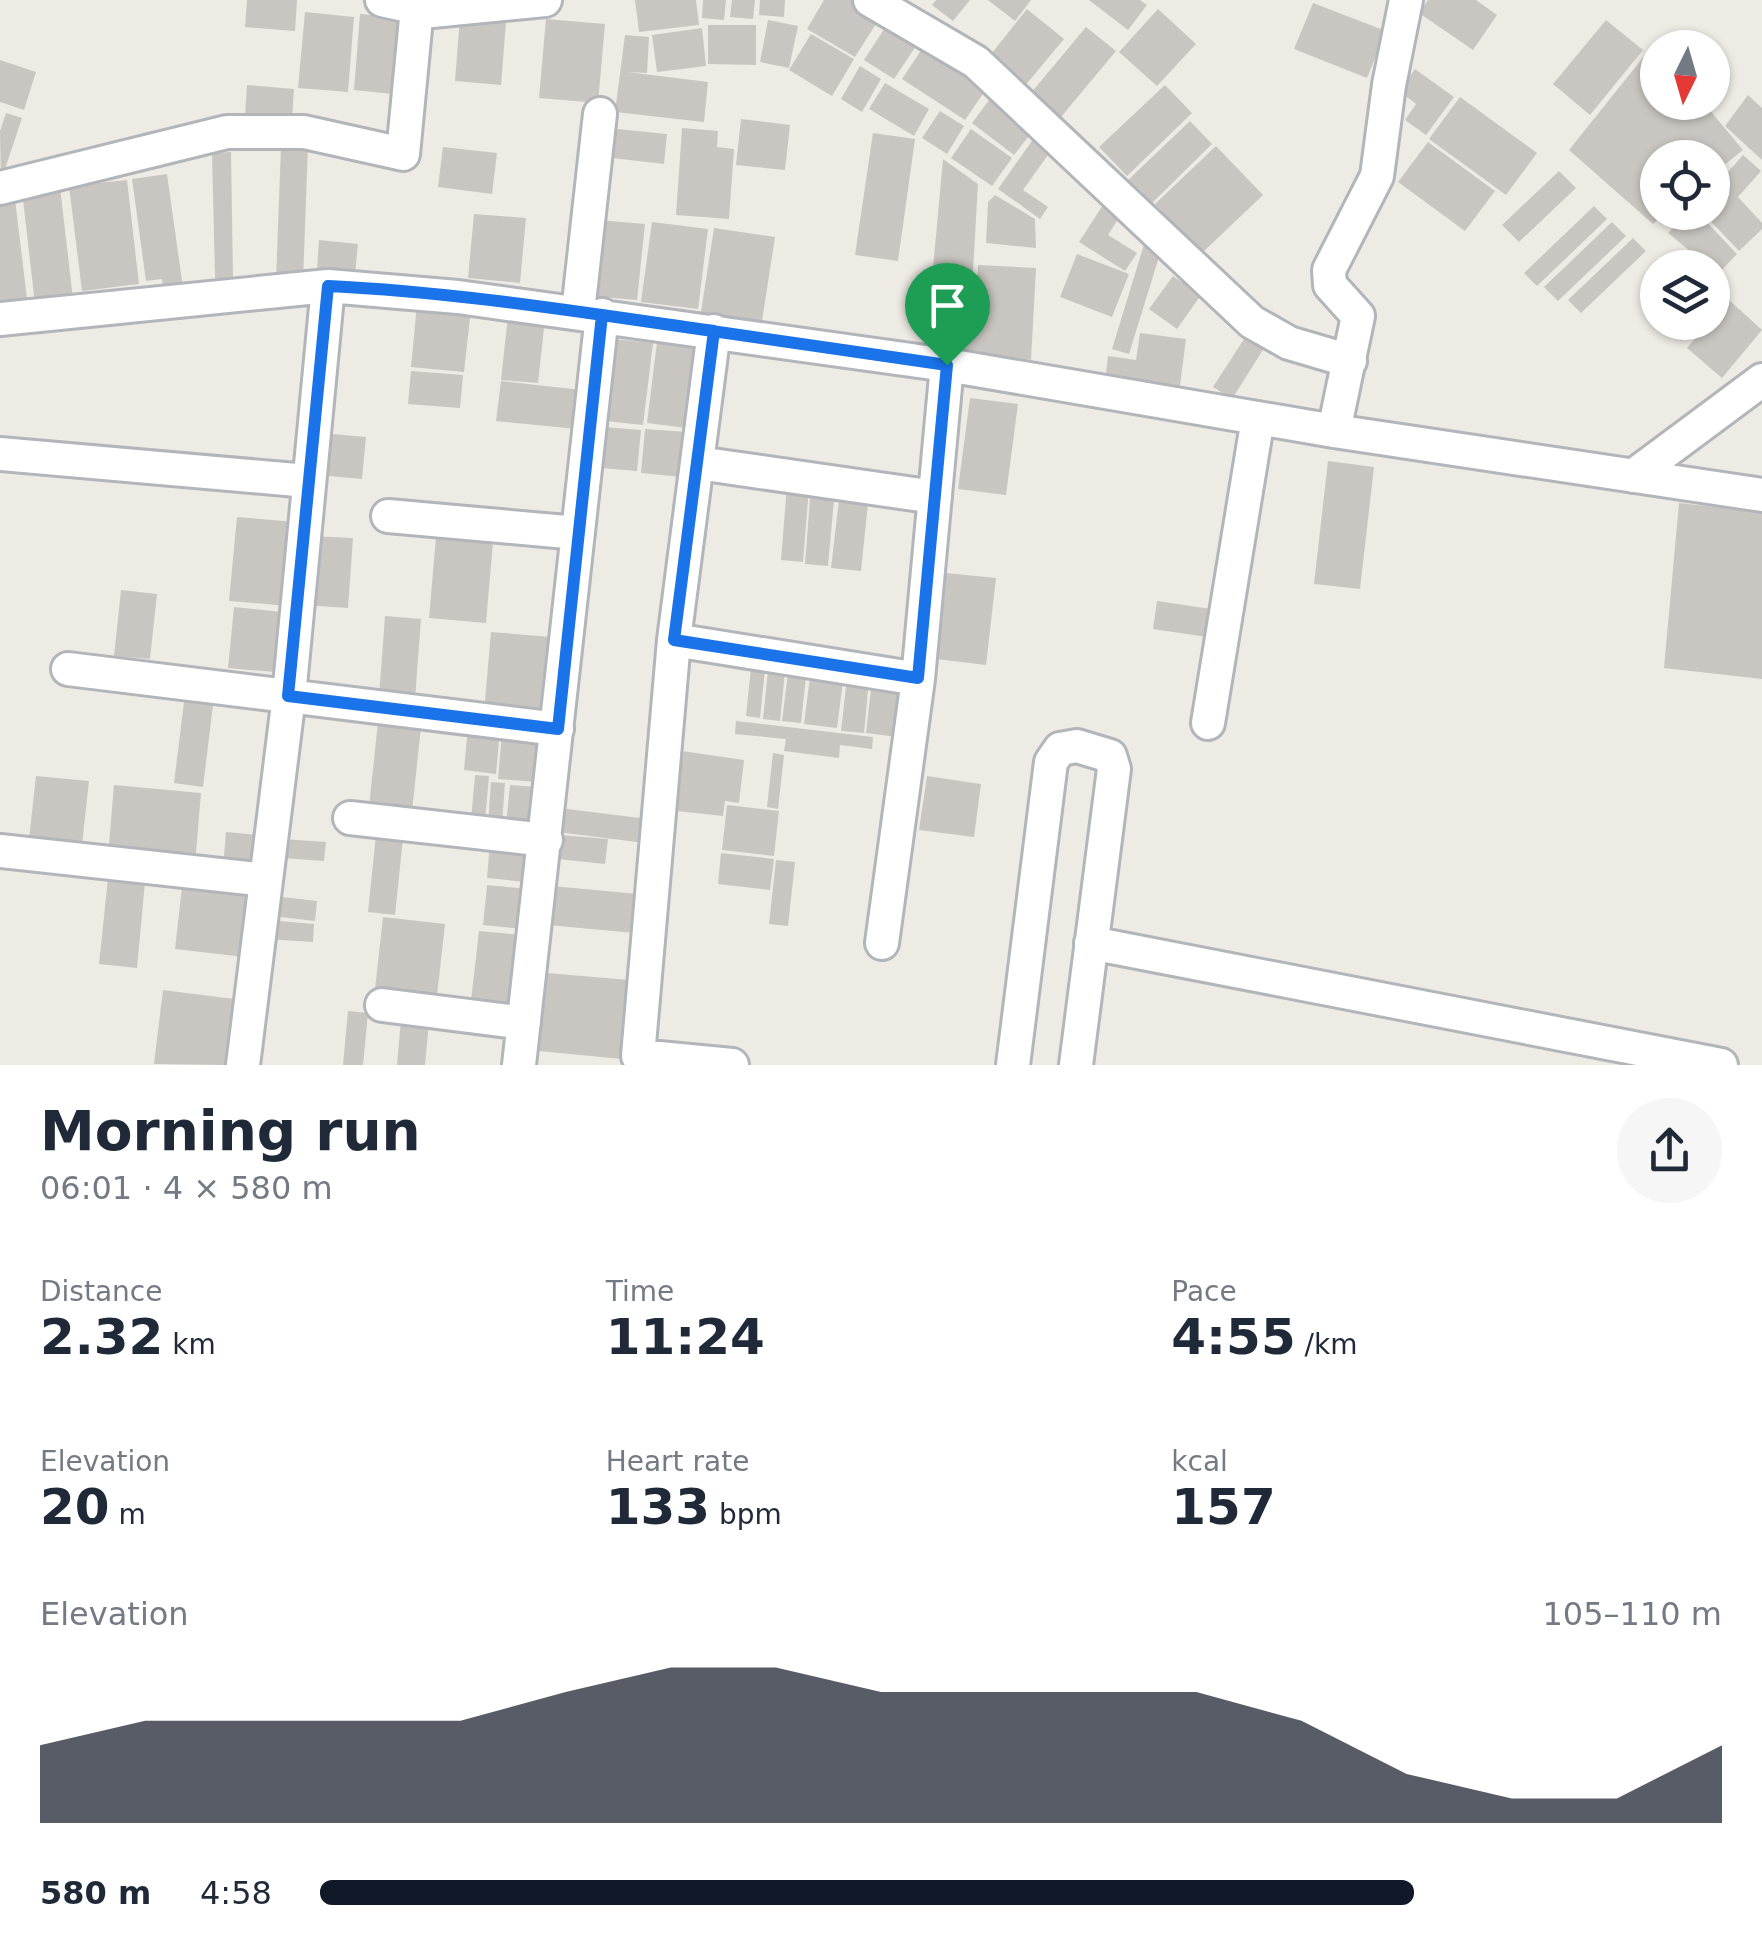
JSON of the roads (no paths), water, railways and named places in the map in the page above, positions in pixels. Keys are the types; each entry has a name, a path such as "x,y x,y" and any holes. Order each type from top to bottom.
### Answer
{"street":[{"path":"382,0 453,11 545,0"},
{"path":"870,0 976,62 1252,322 1290,343 1350,361"},
{"path":"1334,431 1358,316 1330,285 1328,270 1377,176 1388,85 1406,0"},
{"path":"0,188 227,132 304,132 403,154 417,8"},
{"path":"519,1065 578,532 600,114"},
{"path":"243,1065 288,696 328,286"},
{"path":"0,319 328,286 714,331 1762,495"},
{"path":"714,331 674,640 638,1056 732,1065"},
{"path":"882,942 918,678 947,365"},
{"path":"1632,476 1762,380"},
{"path":"1208,723 1258,418"},
{"path":"0,454 308,481"},
{"path":"698,463 935,497"},
{"path":"388,516 578,532"},
{"path":"674,640 918,678"},
{"path":"68,669 558,729"},
{"path":"1013,1065 1051,762 1060,750 1077,746 1110,756 1114,769 1076,1065"},
{"path":"350,818 546,840"},
{"path":"0,851 266,880"},
{"path":"1092,943 1720,1065"},
{"path":"382,1005 524,1023"}]}
